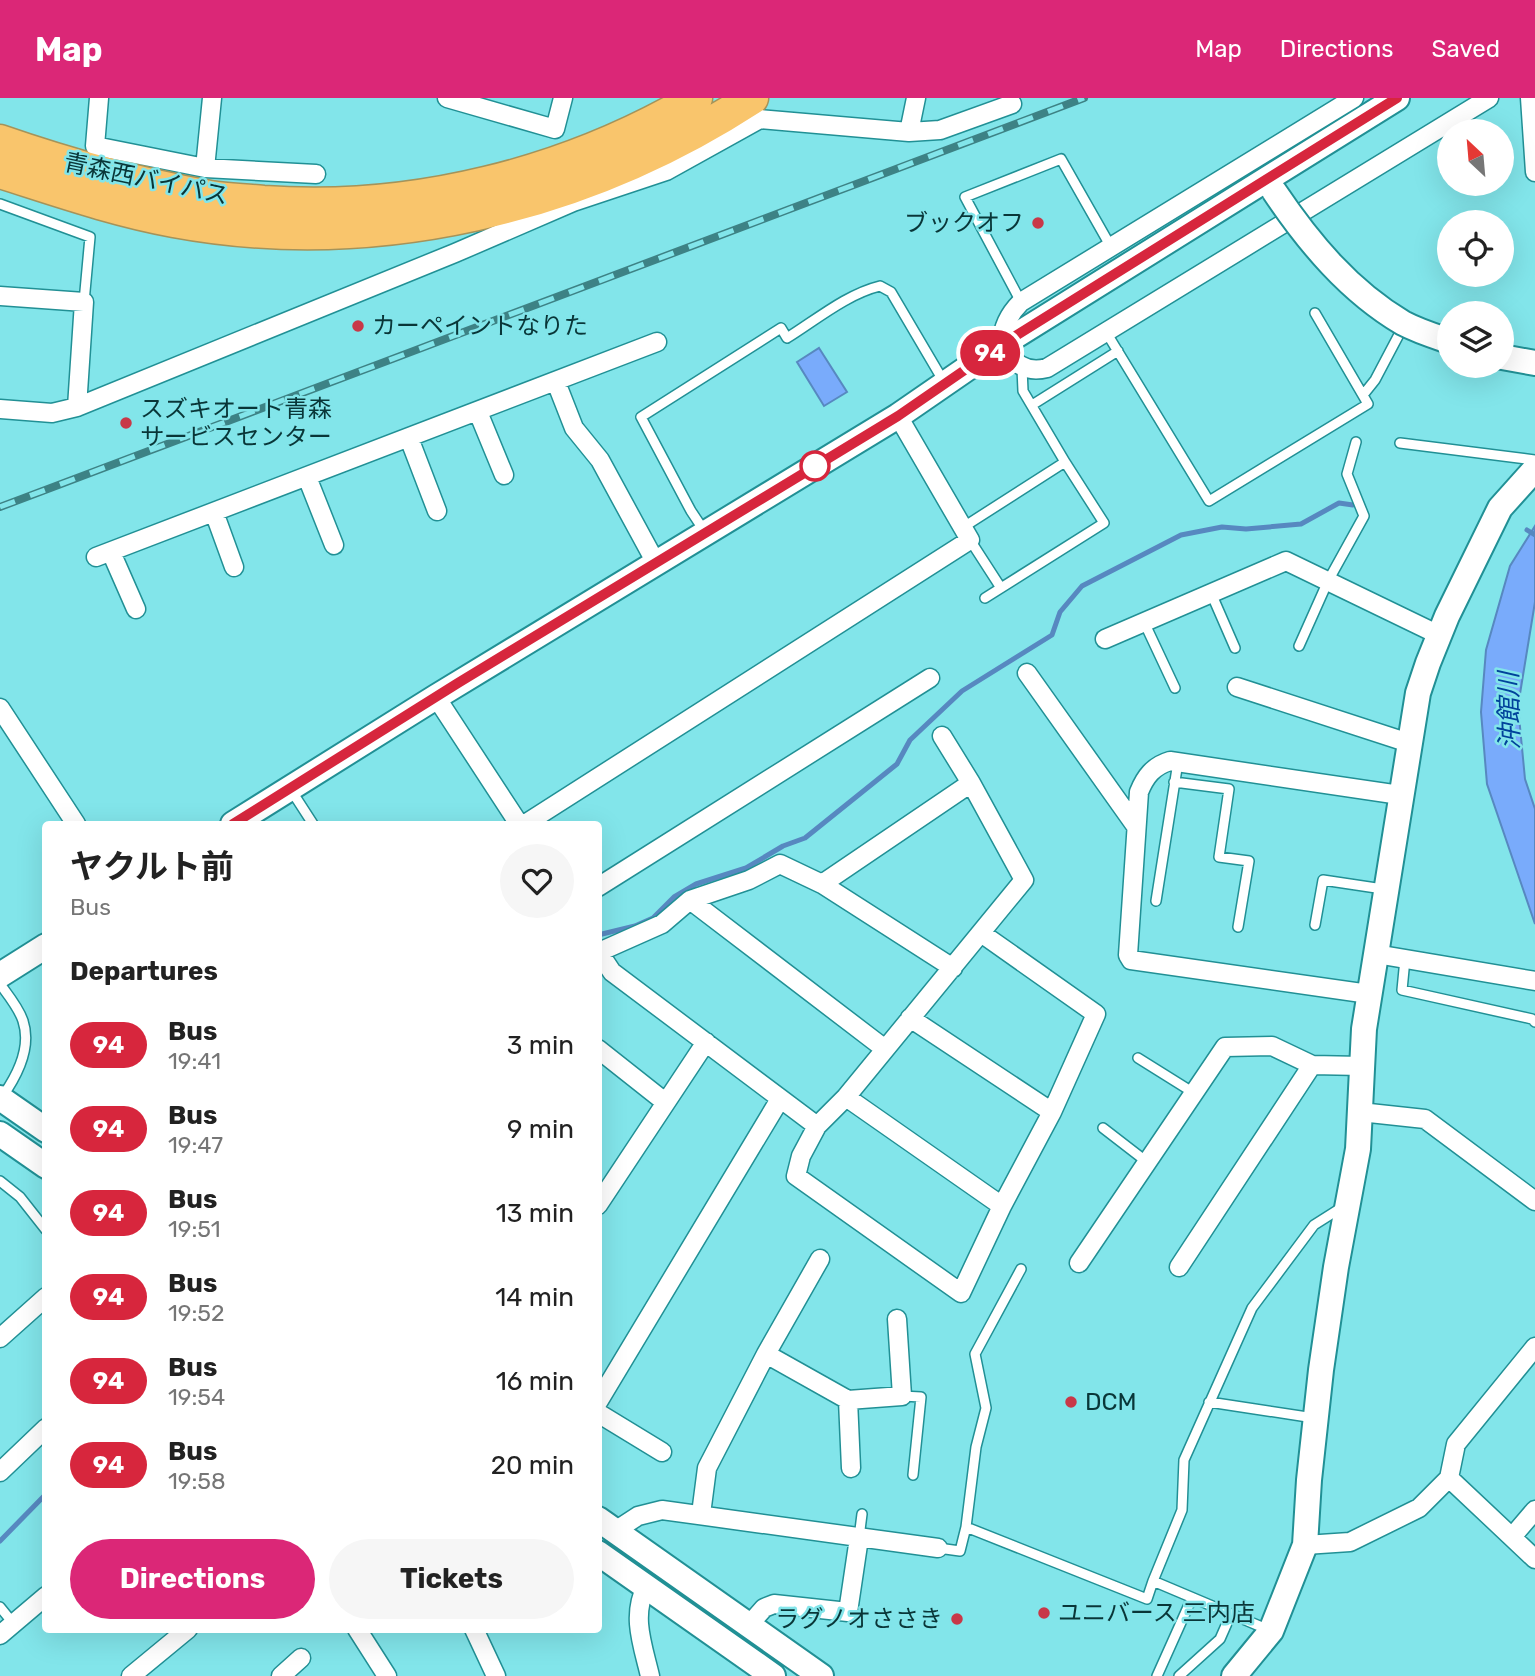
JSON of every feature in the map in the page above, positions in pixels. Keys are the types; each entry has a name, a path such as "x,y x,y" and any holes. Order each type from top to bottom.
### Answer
{"highway":[{"name":"青森西バイパス","path":"0,172 93,202 173,221 230,229 449,191 524,173 596,148 666,116 696,98"},
{"name":"青森西バイパス","path":"0,141 102,174 297,219 376,231 465,218 549,196 625,167 710,125 752,98"}],"street":[{"path":"99,98 95,146 205,168 316,174"},
{"path":"205,168 212,98"},
{"path":"447,98 555,129 564,98"},
{"path":"909,132 916,98"},
{"path":"1354,98 1021,302 1006,322 1001,345 1013,362 1031,371 1047,368 1489,98"},
{"path":"238,821 898,416 1001,345 1270,185 1320,146 1397,98"},
{"path":"1530,98 1535,161"},
{"path":"0,409 52,413 77,407 573,202 666,170 760,119 909,132 940,130 1012,104"},
{"path":"1270,185 1292,219 1339,275 1405,324 1437,336"},
{"path":"0,296 84,302 77,407"},
{"path":"136,609 104,554 657,342"},
{"path":"1514,359 1535,363"},
{"path":"556,382 574,428 600,460 656,563"},
{"path":"478,412 504,475"},
{"path":"530,821 966,534 898,416"},
{"path":"409,438 437,511"},
{"path":"1244,1672 1270,1631 1305,1545 1316,1418 1336,1267 1358,1149 1369,994 1418,693 1439,635 1500,508 1535,469"},
{"path":"307,477 334,545"},
{"path":"214,512 234,567"},
{"path":"1105,639 1286,561 1439,635"},
{"path":"1027,673 1135,825"},
{"path":"602,884 930,678"},
{"path":"1237,687 1409,743"},
{"path":"436,697 517,821"},
{"path":"0,708 74,821"},
{"path":"942,736 1024,880 846,1097 817,1126 801,1156 796,1176 961,1293 1002,1206 1052,1112 1096,1014 981,933"},
{"path":"1369,994 1131,960 1128,955 1139,792 1143,780 1161,764 1178,762 1400,795"},
{"path":"822,884 971,783"},
{"path":"602,950 662,924 690,900 749,880 780,863 822,884 953,968"},
{"path":"690,900 885,1049"},
{"path":"0,975 42,949"},
{"path":"1376,954 1535,981"},
{"path":"605,977 706,1042 817,1126"},
{"path":"910,1018 1052,1112"},
{"path":"602,1199 706,1042"},
{"path":"1079,1263 1225,1047 1272,1046 1312,1065 1362,1066"},
{"path":"602,1052 665,1102"},
{"path":"1179,1266 1312,1065"},
{"path":"846,1097 1002,1206"},
{"path":"0,1098 42,1127"},
{"path":"602,1395 779,1099"},
{"path":"1360,1112 1425,1119 1535,1201"},
{"path":"0,1134 42,1163"},
{"path":"701,1514 707,1468 766,1354 820,1259"},
{"path":"0,1338 42,1301"},
{"path":"766,1354 848,1400 902,1396 897,1319"},
{"path":"1305,1545 1350,1542 1419,1508 1449,1478 1456,1444 1535,1347"},
{"path":"848,1400 851,1468"},
{"path":"602,1415 662,1451"},
{"path":"0,1472 42,1431"},
{"path":"1449,1478 1535,1559"},
{"path":"1511,1537 1535,1510"},
{"path":"607,1525 655,1511 701,1514 944,1548"},
{"path":"607,1525 821,1676"},
{"path":"749,1625 764,1608 774,1604 848,1612 859,1538"},
{"path":"602,1556 774,1676"},
{"path":"646,1587 638,1604 638,1620 650,1676"},
{"path":"7,1629 42,1599"},
{"path":"131,1676 183,1633"},
{"path":"360,1633 387,1676"},
{"path":"476,1633 496,1676"},
{"path":"281,1676 301,1658"}],"lane":[{"path":"1021,302 965,197 1061,159 1111,247"},
{"path":"0,204 90,237 84,302"},
{"path":"706,533 691,511 641,417 780,328 787,338 841,304 880,286 891,292 945,383"},
{"path":"1106,332 1209,502 1368,404 1315,313"},
{"path":"1363,396 1375,380 1405,324"},
{"path":"1031,405 1118,351"},
{"path":"985,598 1104,523 1023,391 1022,368"},
{"path":"1299,646 1328,581 1364,516 1347,474 1356,442"},
{"path":"1401,443 1535,460"},
{"path":"1001,588 966,534 1065,462"},
{"path":"1211,593 1235,648"},
{"path":"1143,622 1175,688"},
{"path":"1156,901 1178,762"},
{"path":"1174,782 1229,789 1219,857 1249,861 1238,927"},
{"path":"290,789 311,821"},
{"path":"1315,925 1323,880 1386,889"},
{"path":"1405,959 1402,990 1532,1019 1535,1022"},
{"path":"0,984 23,1020 26,1043 12,1083 0,1098"},
{"path":"1138,1058 1194,1093"},
{"path":"1104,1128 1147,1162"},
{"path":"0,1181 20,1197 42,1225"},
{"path":"966,1527 1147,1599 1182,1510 1184,1460 1252,1308 1314,1225 1348,1204"},
{"path":"944,1548 960,1551 966,1527 976,1447 986,1408 975,1354 1021,1269"},
{"path":"902,1396 921,1397 913,1475"},
{"path":"1209,1402 1316,1418"},
{"path":"859,1538 862,1514"},
{"path":"1153,1581 1270,1631"},
{"path":"1157,1676 1192,1598"},
{"path":"0,1607 7,1629"},
{"path":"1179,1676 1220,1639 1231,1614"}],"water":[{"path":"819,348 847,392 824,406 797,362"},
{"name":"沖館川","path":"1535,526 1535,602 1518,706 1525,779 1535,809 1535,924 1487,784 1481,712 1486,650 1510,566"}],"waterway":[{"path":"602,934 635,926 653,918 674,897 696,884 746,868 783,846 805,838 897,764 910,740 962,691 1052,635 1060,612 1082,586 1181,535 1222,527 1246,529 1301,524 1339,503 1353,505"},
{"path":"1527,530 1535,535"},
{"path":"0,1541 42,1498"}],"railway":[{"path":"0,507 1084,98"}],"bus line":[{"name":"94","path":"238,821 458,683 898,416 1001,345 1397,98"}],"place":[{"name":"ブックオフ","path":"1038,223"},
{"name":"カーペイントなりた","path":"358,326"},
{"name":"スズキオート青森 サービスセンター","path":"126,423"},
{"name":"DCM","path":"1071,1402"},
{"name":"ユニバース 三内店","path":"1044,1613"},
{"name":"ラグノオささき","path":"957,1619"}]}
